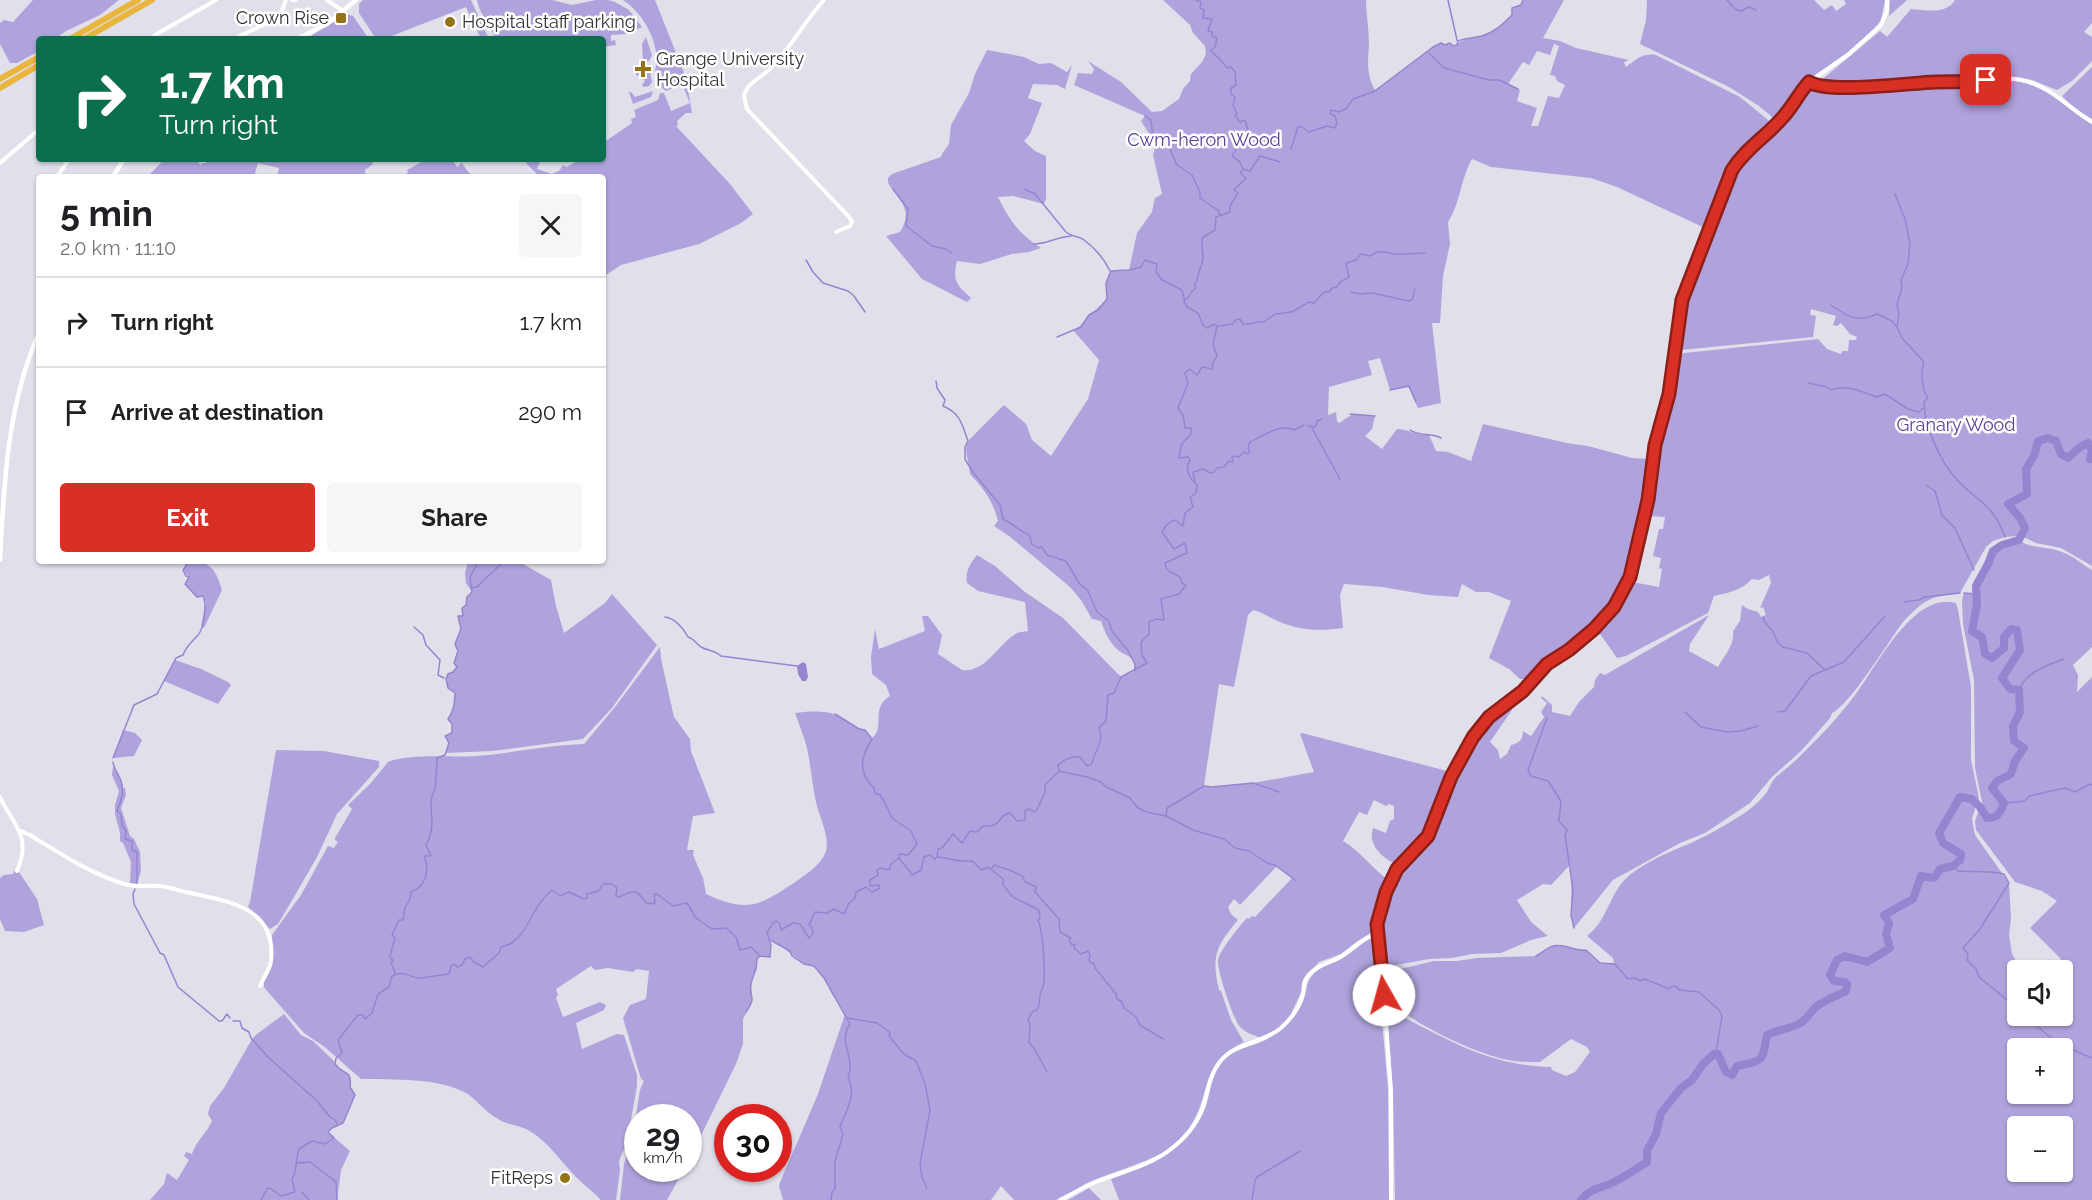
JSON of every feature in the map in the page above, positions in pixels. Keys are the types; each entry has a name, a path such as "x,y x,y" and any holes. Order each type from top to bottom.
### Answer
{"highway":[{"path":"75,36 138,0"},
{"path":"89,36 152,0"},
{"path":"0,79 36,59"},
{"path":"0,88 36,67"}],"main road":[{"path":"303,36 327,24 356,0"},
{"path":"0,561 3,485 15,406 36,341"}],"street":[{"path":"154,36 216,0"},
{"path":"240,36 269,22 281,13 286,0"},
{"path":"327,0 343,11"},
{"path":"824,0 786,52 748,87 744,96 747,109 850,218 852,222 850,226 836,232"},
{"path":"1391,1200 1391,1092 1384,995 1376,934 1390,882 1397,869 1428,836 1451,777 1478,730 1489,717 1523,691 1547,664 1575,646 1594,629 1614,607 1626,587 1648,500 1655,445 1669,394 1678,317 1686,288 1732,170 1747,150 1784,116 1809,82 1849,54 1881,26 1887,11 1887,0"},
{"path":"1809,82 1821,87 1871,87 1938,82 1970,83 1994,78 2020,80 2044,87 2092,122"},
{"path":"0,163 36,132"},
{"path":"69,162 72,166"},
{"path":"0,797 21,831 23,856 17,871"},
{"path":"21,831 79,865 113,880 133,886 169,888 226,901 245,908 268,933 271,960 260,986"},
{"path":"1060,1200 1093,1183 1145,1164 1171,1150 1188,1133 1201,1112 1210,1079 1222,1058 1236,1048 1265,1038 1280,1029 1293,1015 1303,994 1305,982 1314,970 1376,934"}],"green space":[{"path":"33,0 119,0 100,15 59,36 36,36 36,53 17,63 10,63 0,44 0,23 4,20 13,22"},
{"path":"363,0 471,0 488,36 480,36 466,7 392,36 374,36 359,13 359,4"},
{"path":"477,0 552,0 572,5 608,0 629,10 642,27 628,34 611,35 611,41 615,40 616,45 606,47 606,36 494,36"},
{"path":"623,0 655,0 686,78 692,113 686,113 677,121 676,126 730,184 753,214 741,223 699,244 621,265 606,275 606,174 552,174 559,171 563,165 567,167 576,162 606,162 606,141 632,123 631,119 636,117 634,110 658,100 660,93 664,93 671,111 690,103 682,84 666,91 657,81 655,72 657,58 652,37 640,16"},
{"name":"Cwm-heron Wood","path":"1163,0 1366,0 1369,38 1368,67 1375,90 1433,47 1441,43 1445,45 1450,43 1454,46 1496,29 1512,15 1512,8 1521,5 1523,0 1564,0 1543,38 1629,60 1624,62 1626,67 1644,56 1656,55 1740,97 1773,124 1747,146 1733,164 1707,229 1617,187 1591,178 1491,167 1472,159 1456,207 1448,222 1450,244 1443,276 1440,323 1432,323 1441,403 1418,408 1408,386 1390,390 1380,358 1368,361 1372,375 1329,387 1328,415 1336,412 1339,423 1353,414 1375,416 1372,429 1365,436 1382,449 1397,429 1401,429 1429,435 1436,451 1448,452 1471,461 1483,424 1588,446 1632,458 1650,459 1642,513 1623,589 1610,609 1582,638 1541,668 1529,681 1520,679 1509,669 1489,658 1511,601 1489,592 1476,592 1462,584 1458,597 1344,584 1340,595 1343,628 1304,629 1288,625 1253,610 1248,615 1234,687 1219,684 1204,786 1253,783 1314,772 1300,734 1302,733 1451,772 1429,831 1398,865 1382,855 1372,840 1373,828 1386,833 1390,821 1394,819 1394,806 1389,804 1386,806 1374,800 1367,815 1359,812 1343,841 1388,880 1372,932 1341,954 1319,962 1303,980 1302,990 1290,1016 1279,1028 1261,1038 1245,1031 1237,1022 1223,983 1218,960 1244,921 1252,916 1255,917 1292,878 1277,866 1240,905 1234,899 1228,907 1231,914 1238,920 1220,945 1216,968 1219,990 1231,1020 1244,1042 1230,1050 1213,1069 1197,1115 1188,1131 1175,1145 1155,1157 1087,1183 1055,1200 1014,1200 1001,1186 991,1200 783,1200 779,1186 780,1182 792,1182 792,1154 818,1094 845,1014 824,978 814,966 804,964 776,942 771,941 770,957 760,956 757,959 757,969 751,982 752,1002 743,1019 743,1044 736,1064 716,1104 714,1104 714,1109 702,1133 702,1104 638,1104 644,1081 641,1079 623,1018 630,1005 646,999 649,971 637,969 633,972 608,968 595,970 591,966 556,989 558,995 556,998 563,1017 600,1002 606,1005 604,1010 576,1023 582,1049 617,1034 624,1035 637,1075 634,1104 624,1104 624,1150 619,1162 616,1200 601,1200 577,1178 549,1146 524,1128 498,1119 466,1093 428,1082 361,1079 326,1048 304,1033 264,987 272,965 272,935 301,895 328,846 334,848 338,842 335,838 352,809 348,805 370,784 388,762 432,756 477,756 584,744 660,647 674,717 690,739 691,751 715,813 693,816 687,850 694,850 693,855 703,878 706,894 733,904 754,904 774,896 798,880 814,868 824,856 827,845 825,833 816,802 807,748 795,713 834,714 865,730 871,739 876,734 880,707 890,696 886,685 872,674 871,657 875,629 879,649 925,631 922,616 928,616 942,635 938,654 962,670 970,670 984,663 1015,634 1028,631 1025,602 978,591 967,583 969,568 977,555 1063,618 1121,677 1135,671 1132,659 1115,647 1101,621 1092,619 1070,587 994,526 998,521 996,514 980,485 970,474 966,450 968,441 1004,405 1026,424 1032,440 1051,456 1088,399 1099,360 1073,330 1107,299 1106,283 1110,271 1129,270 1137,233 1152,212 1155,198 1162,194 1153,155 1156,144 1141,121 1145,116 1074,85 1078,73 1092,74 1094,69 1088,61 1121,82 1152,112 1162,111 1179,99 1183,89 1190,81 1191,74 1206,54 1205,46 1193,33 1190,25","holes":["1554,44 1559,46 1550,75 1555,76 1557,81 1565,85 1559,98 1548,96 1538,126 1531,126 1537,108 1517,101 1520,90 1508,84 1523,62 1529,65 1537,51 1550,55"]},
{"path":"1647,0 1814,0 1824,10 1832,5 1836,11 1846,4 1844,0 1885,0 1881,20 1875,28 1847,53 1796,89 1793,99 1777,121 1759,106 1729,87 1640,44 1646,20"},
{"path":"1890,0 1907,0 1889,16"},
{"path":"1955,0 2092,0 2092,23 2084,32 2092,37 2092,61 2072,81 2057,90 2032,80 1999,75 1968,82 1939,80 1864,85 1819,85 1819,82 1880,31 1887,37 1911,9 1941,10"},
{"path":"346,14 353,16 367,36 311,36"},
{"path":"646,37 652,55 649,61 643,62 642,44"},
{"path":"987,50 1024,57 1039,64 1051,63 1067,72 1072,65 1065,89 1057,85 1033,84 1028,98 1042,103 1030,134 1024,141 1035,151 1046,156 1044,204 1013,196 998,197 1016,226 1041,248 980,264 957,261 956,278 959,286 971,298 967,302 922,279 886,236 900,232 906,217 904,206 888,183 888,178 892,174 941,157 949,144 951,125 969,93 975,74"},
{"path":"2092,67 2092,119 2075,109 2062,96"},
{"path":"649,68 652,82 649,86 644,87 642,85 645,81 641,73 637,76 636,73 639,69"},
{"name":"Granary Wood","path":"2007,80 2042,89 2092,124 2092,566 2061,548 2036,543 2021,536 2005,537 1993,541 1986,547 1960,593 1928,600 1910,614 1848,698 1832,713 1801,751 1772,777 1750,803 1705,833 1680,843 1613,880 1574,928 1571,913 1570,865 1551,885 1543,884 1517,900 1531,922 1548,936 1531,940 1501,953 1472,954 1383,966 1379,926 1393,881 1411,858 1414,860 1419,856 1417,853 1434,825 1463,757 1488,722 1509,705 1512,710 1490,742 1498,750 1500,759 1507,754 1511,745 1520,741 1523,731 1531,736 1544,717 1541,712 1547,703 1541,698 1542,696 1552,705 1552,712 1570,716 1579,702 1594,687 1595,680 1600,673 1605,675 1709,615 1690,644 1689,651 1718,667 1731,646 1733,631 1740,621 1742,605 1758,612 1761,617 1766,615 1763,607 1760,608 1771,583 1769,575 1759,580 1752,579 1739,588 1714,596 1708,613 1626,656 1617,658 1598,631 1620,604 1632,582 1659,587 1661,558 1653,556 1659,529 1663,529 1665,517 1647,516 1654,487 1657,449 1671,400 1675,358 1684,353 1818,339 1827,349 1841,354 1842,351 1848,351 1849,340 1856,340 1857,337 1850,334 1841,323 1837,326 1833,325 1836,316 1811,309 1810,315 1816,316 1813,337 1681,350 1677,348 1686,294 1734,172 1752,149 1778,128 1811,89 1886,89 1930,84 1959,86"},
{"path":"653,91 651,97 633,104 629,92 635,97"},
{"path":"198,162 201,165 203,162 373,162 373,164 365,170 366,174 278,174 279,168 258,163 255,174 150,174 161,163"},
{"path":"422,162 454,162 457,167 461,162 470,174 405,174 408,173 407,170"},
{"path":"540,162 537,169 552,174 537,174 526,163"},
{"path":"2019,540 2029,545 2062,552 2092,570 2092,647 2073,665 2078,675 2077,692 2092,677 2092,1200 1395,1200 1393,1094 1386,1001 1407,1019 1442,1037 1476,1052 1512,1063 1551,1067 1552,1070 1566,1076 1575,1072 1590,1052 1587,1047 1571,1039 1540,1062 1520,1062 1495,1057 1441,1035 1407,1015 1386,994 1384,976 1388,972 1434,961 1536,956 1555,945 1586,950 1600,963 1614,964 1613,958 1587,936 1595,929 1623,881 1645,864 1711,833 1754,806 1775,778 1809,747 1844,709 1882,655 1909,622 1923,609 1939,603 1956,603 1971,687 1971,760 1979,798 1972,818 1975,835 2009,883 2011,919 2009,935 2015,960 2007,960 2007,1026 2073,1026 2073,960 2061,960 2030,928 2057,901 2042,891 2015,882 1976,830 1975,821 1982,802 1975,768 1974,680 1963,624 1962,600 1964,593 1975,594 1991,557 1996,549"},
{"path":"186,564 210,566 217,575 222,590 204,628 201,626 206,603 203,596 197,597 185,584 189,577 183,570"},
{"path":"467,564 523,564 551,580 564,633 605,603 612,594 657,645 612,708 583,739 492,751 446,753 449,743 445,736 452,732 452,724 448,719 454,707 455,693 448,688 446,679 448,674 457,668 454,663 458,651 455,644 461,629 458,616 463,615 462,608 466,605 467,597 472,592 466,583"},
{"path":"175,660 201,669 231,685 218,704 164,681"},
{"path":"123,730 135,733 142,740 134,756 113,758"},
{"path":"276,750 324,751 379,761 379,767 337,814 317,857 291,902 278,924 270,929 248,907"},
{"path":"113,766 122,783 122,788 125,788 126,795 121,808 130,836 134,839 140,852 141,871 137,884 130,883 131,862 120,841 115,814 119,791 112,775"},
{"path":"14,871 19,872 37,899 44,925 24,932 5,931 0,919 0,878 13,874"},
{"path":"1368,939 1372,939 1375,944 1388,1088 1389,1200 1119,1200 1111,1179 1153,1162 1177,1147 1187,1137 1204,1111 1214,1076 1225,1058 1238,1050 1266,1040 1277,1032 1298,1009 1309,980 1315,973 1346,956"},
{"path":"284,1014 301,1035 313,1041 334,1061 337,1067 349,1074 351,1080 350,1087 355,1095 345,1119 328,1132 350,1151 341,1170 337,1200 150,1200 164,1184 167,1173 177,1180 189,1160 184,1156 186,1152 192,1154 212,1121 208,1114 210,1106 224,1088 252,1039"},
{"path":"624,1164 624,1182 677,1182 667,1200 620,1200"},
{"path":"1089,1188 1101,1200 1068,1200"}],"shaded area":[{"path":"803,662 806,664 808,677 806,681 802,681 798,674 797,666"}],"waterway":[{"path":"1196,0 1201,2 1200,8 1204,10 1203,18 1212,19 1208,31 1217,38 1215,47 1211,50 1227,68 1231,67 1235,72 1236,85 1231,88 1231,94 1235,97 1233,105 1237,114 1235,115 1240,122 1245,120 1248,130 1232,156 1239,161 1243,169"},
{"path":"1448,0 1457,40"},
{"path":"1291,149 1298,127 1309,132 1327,126 1335,128 1337,123 1335,116 1330,114 1331,110 1339,112 1346,109 1353,99 1375,91 1441,43 1445,45 1450,43 1453,46 1457,45 1458,41 1491,32 1502,25 1512,15 1512,8 1521,5 1523,0"},
{"path":"1727,0 1735,9 1741,11 1749,7 1756,10"},
{"path":"1429,53 1444,68 1489,80 1499,80 1518,89"},
{"path":"1145,116 1151,120 1153,137 1169,147 1177,165 1192,175 1200,192 1200,198 1219,211 1219,216"},
{"path":"261,1200 270,1188 281,1196 295,1192 292,1179 299,1149 312,1141 325,1144 334,1138 328,1132 343,1123 355,1095 350,1087 349,1075 335,1064 336,1058 342,1053 338,1040 358,1015 363,1015 365,1019 372,1013 378,994 389,987 392,976 404,974 421,978 449,974 451,966 462,965 465,959 470,957 483,967 499,953 501,947 520,936 540,903 552,890 560,896 569,892 584,899 587,898 587,894 599,891 603,884 612,884 617,888 616,896 619,897 634,892 650,904 655,903 654,894 657,894 673,906 687,903 696,918 712,929 726,928 736,937 740,950 751,947 760,956 770,957 771,945 767,933 776,921 780,924 781,930 793,923 800,924 809,938 813,934 812,927 809,925 815,912 827,913 834,909 844,914 849,903 855,898 856,892 866,887 872,892 880,888 879,885 870,886 870,880 878,875 877,870 880,868 889,870 891,864 899,858 912,875 921,870 924,857 930,855 935,859 938,849 942,848 953,834 962,843 970,831 977,832 983,826 996,824 1008,813 1017,821 1025,820 1025,811 1028,809 1035,812 1037,810 1045,792 1045,785 1059,771 1058,765 1068,758 1077,757 1080,757 1087,766 1092,764 1101,737 1099,728 1106,721 1108,695 1114,693 1121,677 1147,663 1142,655 1141,642 1149,634 1149,622 1157,619 1164,620 1161,599 1179,594 1186,585 1182,583 1180,577 1168,571 1165,563 1187,553 1185,543 1174,549 1162,532 1167,524 1175,520 1183,526 1185,513 1193,507 1190,497 1196,493 1197,485 1187,470 1190,460 1188,457 1179,458 1181,445 1191,431 1191,428 1185,428 1183,415 1178,408 1188,383 1185,373 1190,369 1197,375 1202,367 1212,369 1217,356 1213,344 1217,326 1214,324 1207,328 1203,325 1198,313 1187,307 1184,302 1195,289 1203,260 1202,238 1215,230 1216,217 1230,212 1230,206 1238,193 1234,190 1246,178 1240,173 1243,169 1250,171 1260,156 1280,162"},
{"path":"893,189 908,209 906,226 932,246 952,253"},
{"path":"1024,189 1035,194 1066,232 1082,239 1092,247 1110,271 1141,267 1145,260 1157,264 1156,272 1162,280 1182,290 1184,298"},
{"path":"1895,194 1905,219 1910,244 1908,264 1901,280 1902,288 1897,304 1899,314 1897,327 1902,338 1924,362 1922,381 1928,398 1924,402 1930,433 1940,455 1952,473 1991,511 2005,537"},
{"path":"1034,244 1071,236"},
{"path":"1218,326 1233,324 1235,320 1240,319 1243,324 1264,322 1275,314 1292,312 1309,302 1314,303 1324,292 1329,292 1349,277 1346,263 1356,260 1361,254 1370,256 1379,252 1425,253"},
{"path":"806,260 823,283 848,291 865,312"},
{"path":"1057,337 1081,327 1089,315 1098,310 1107,299 1106,283 1110,273"},
{"path":"1351,292 1372,293 1409,301 1412,300 1415,289"},
{"path":"1831,305 1843,313 1858,318 1877,314 1892,321 1897,327"},
{"path":"936,381 937,388 945,400 943,406 957,416 964,429 968,441 965,447 965,459 1000,505 1003,519 1029,535 1032,544 1038,548 1042,547 1047,555 1066,561 1079,583 1088,591 1097,612 1109,621 1112,631 1128,651 1135,664 1135,671"},
{"path":"1808,383 1831,390 1854,389 1877,397 1885,394 1908,409 1918,412 1924,408"},
{"path":"1390,390 1409,386 1416,402"},
{"path":"1350,414 1375,416"},
{"path":"1308,426 1315,427 1317,421 1322,419"},
{"path":"1195,481 1193,472 1203,469 1210,473 1217,468 1224,467 1229,461 1233,462 1232,456 1239,457 1244,452 1247,454 1250,452 1248,448 1250,442 1277,429 1294,430 1304,425"},
{"path":"1312,428 1340,479"},
{"path":"1410,430 1441,438"},
{"path":"1980,807 1987,818 1996,816 2000,812 2004,803 1992,788 1997,781 2011,774 2015,761 2024,748 2014,741 2013,726 2020,712 2019,690 2010,689 2002,678 2020,650 2017,630 2011,629 2004,637 2004,648 1992,658 1985,654 1982,637 1972,631 1977,604 1976,586 1993,551 2002,545 2019,540 2025,528 2008,504 2027,494 2026,469 2034,456 2038,441 2048,438 2056,441 2061,454 2068,458 2088,443 2092,450 2090,459 2092,459"},
{"path":"1926,485 1935,491 1942,515 1955,528 1974,570"},
{"path":"113,758 134,705 157,694 176,658 183,655 202,628 205,610 203,596 197,597 185,584 189,577 183,570 186,564"},
{"path":"395,973 390,956 395,938 392,935 399,920 403,920 411,892 423,882 427,866 424,856 431,856 426,845 432,829 431,802 435,788 437,758 445,755 449,743 445,736 452,733 452,724 448,719 454,707 455,693 448,688 446,679 448,674 457,667 454,663 458,651 455,644 461,629 458,616 463,616 462,608 466,605 467,597 472,592 470,577 476,564"},
{"path":"471,588 477,587 501,564"},
{"path":"1904,602 1960,593"},
{"path":"1964,593 1975,594"},
{"path":"1778,712 1785,711 1811,676 1844,662 1885,616"},
{"path":"665,617 676,622 688,637 701,647 721,656 797,666"},
{"path":"1763,617 1778,643 1783,647 1807,653 1824,669"},
{"path":"414,627 423,635 426,645 440,660 438,675 444,678"},
{"path":"2019,690 2031,674 2064,659"},
{"path":"1685,712 1701,727 1727,732 1758,726"},
{"path":"835,714 859,729 865,730 872,739 863,758 865,776 875,793 880,795 892,818 911,831 917,844 908,855 900,854 899,858"},
{"path":"1547,718 1528,770 1531,776 1548,781 1561,801 1559,821 1567,830 1565,835 1573,890 1571,915 1574,928"},
{"path":"113,762 123,789 117,811 121,814 122,825 126,831 125,839 132,841 132,850 137,852 137,884"},
{"path":"1059,771 1101,782 1106,787 1130,798 1137,807 1146,812 1166,816 1193,830 1224,839 1235,848 1249,851 1267,863 1275,865 1295,880"},
{"path":"1166,816 1167,808 1204,786 1253,783 1279,792"},
{"path":"2004,803 2025,801 2029,796 2065,788 2075,792 2092,785"},
{"path":"1581,1200 1593,1190 1618,1180 1647,1162 1647,1151 1656,1134 1661,1113 1681,1088 1692,1080 1703,1064 1714,1054 1718,1054 1726,1072 1732,1075 1737,1066 1757,1061 1764,1051 1767,1035 1799,1024 1819,1005 1846,991 1847,984 1834,981 1830,975 1837,960 1845,956 1867,962 1890,948 1886,934 1889,923 1884,915 1913,899 1921,876 1934,878 1940,869 1953,866 1960,860 1961,854 1943,843 1939,833 1960,797 1972,799 1977,804"},
{"path":"938,857 972,861 982,870 988,867 1003,879 1003,885 1013,897 1039,910 1044,981 1038,1008 1028,1019 1029,1042 1047,1072"},
{"path":"992,868 994,865 1013,871 1023,877 1025,882 1036,887 1035,892 1059,919 1060,932 1071,938 1069,940 1072,945 1075,944 1074,948 1081,954 1088,951 1089,961 1094,964 1124,1008 1136,1017 1140,1025 1163,1039"},
{"path":"1953,866 1958,871 2004,874 2009,883 1980,929 1963,948 1968,954 1967,960 1976,969 1979,977 2007,1000"},
{"path":"135,889 134,904 160,953 164,955 178,987 219,1021 222,1021 227,1014 230,1018"},
{"path":"772,941 790,951 792,956 804,964 814,966 824,978 850,1024 845,1038 850,1063 848,1078 851,1096 840,1127 843,1135 835,1161 835,1189 831,1200"},
{"path":"1536,956 1557,945 1586,950 1600,963 1615,964 1628,979 1635,978 1640,981 1644,979 1669,989 1672,986 1679,990 1699,992 1719,1010 1722,1016 1716,1053"},
{"path":"746,1012 752,999 751,984 757,959 760,956"},
{"path":"847,1018 877,1023 890,1032 889,1036 904,1054 916,1061 925,1084 930,1110 920,1164 927,1188"},
{"path":"233,1021 240,1021 242,1028 249,1032 251,1038 267,1056 317,1101 337,1124"},
{"path":"2036,1026 2059,1044 2092,1058"},
{"path":"1252,1200 1257,1177 1300,1151"},
{"path":"296,1163 310,1162 336,1182 337,1200"},
{"path":"302,1192 309,1200"}],"place":[{"name":"Crown Rise","path":"341,18"},
{"name":"Hospital staff parking","path":"450,22"},
{"name":"Grange University Hospital","path":"643,69"},
{"name":"FitReps","path":"565,1178"}],"route":[{"path":"1384,995 1376,934 1386,892 1397,869 1432,829 1451,777 1473,737 1489,717 1523,691 1538,672 1594,629 1614,607 1626,587 1648,500 1655,445 1669,394 1682,300 1725,187 1738,160 1756,141 1775,126 1809,82 1821,87 1879,87 1938,82 1970,83 1986,80"}]}
